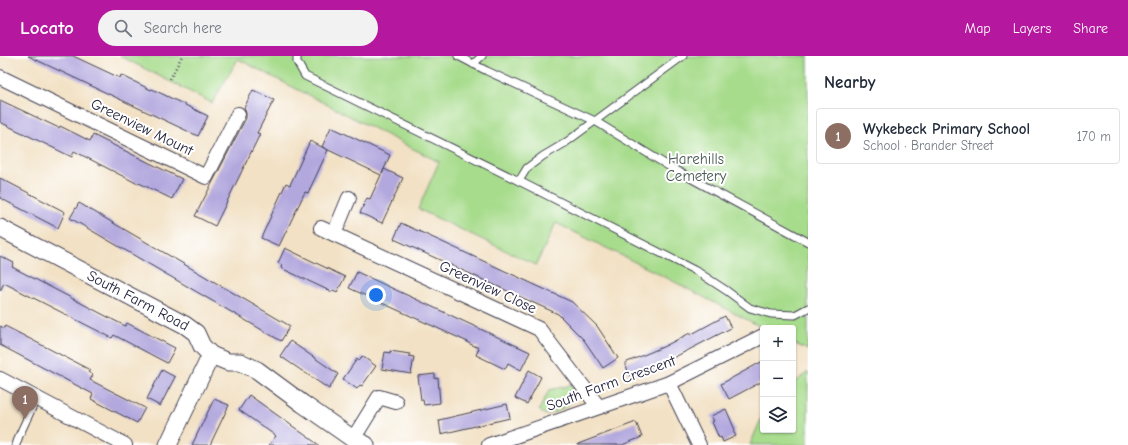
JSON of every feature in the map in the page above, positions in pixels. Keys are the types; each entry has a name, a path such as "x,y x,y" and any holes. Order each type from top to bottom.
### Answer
{"street":[{"name":"Greenview Mount","path":"0,76 206,177 238,114"},
{"path":"334,234 349,198"},
{"name":"South Farm Road","path":"0,228 185,325 196,334 202,346 210,355"},
{"name":"Greenview Close","path":"321,228 539,329 598,406"},
{"name":"South Farm Crescent","path":"490,445 598,406 669,383 760,338"},
{"path":"168,445 210,355 228,362 240,362 257,370 303,404 360,442 379,397 396,402"},
{"path":"0,379 37,397 125,445"},
{"path":"669,383 699,445"}],"lane":[{"path":"297,56 297,62 306,76 519,181 698,272 750,308 771,314 795,315 808,308"},
{"path":"458,56 472,64 595,121 670,167 808,242"},
{"path":"472,64 482,56"},
{"path":"519,181 527,168 595,121 683,56"},
{"path":"16,445 37,397"}],"path":[{"path":"170,79 182,56"}],"green space":[{"name":"Harehills Cemetery","path":"120,56 808,56 808,350 796,344 796,325 760,325 760,326 556,223 536,265 418,209 439,162 238,59 212,103"},
{"path":"808,372 808,445 750,445 760,421 760,433 796,433 796,382"},
{"path":"572,385 574,392 573,397 568,405 547,415 539,410 549,390"}],"building":[{"path":"28,56 73,56 120,78 121,75 208,116 198,136"},
{"path":"253,90 274,100 257,133 260,134 215,226 195,216 246,118 244,108"},
{"path":"0,100 59,128 60,126 90,141 93,135 182,179 172,199 139,183 138,184 74,151 72,157 0,122"},
{"path":"331,127 390,155 384,169 403,178 382,223 360,213 367,198 370,199 381,175 322,147"},
{"path":"310,141 328,150 308,193 305,192 279,246 261,238 286,183 290,185"},
{"path":"0,178 65,212 58,228 0,198"},
{"path":"79,203 290,326 281,341 70,218"},
{"path":"401,223 572,302 597,326 618,358 603,368 584,340 558,314 394,239"},
{"path":"285,248 345,277 337,292 333,290 332,292 281,268 282,265 278,263"},
{"path":"0,256 14,263 12,267 125,326 127,323 175,348 167,363 114,335 112,338 4,283 0,291"},
{"path":"357,272 530,352 521,370 508,363 505,369 476,355 479,348 468,342 349,288"},
{"path":"725,316 731,328 671,359 630,376 625,363 665,346 690,333 690,335"},
{"path":"0,326 4,328 5,326 90,370 88,372 93,375 90,380 145,408 137,423 91,399 93,394 0,345"},
{"path":"290,341 338,374 329,389 280,356"},
{"path":"390,351 410,354 409,356 414,357 411,374 382,369 385,352 390,353"},
{"path":"362,356 376,366 362,386 360,385 357,389 343,379 357,359 359,361"},
{"path":"760,363 760,383 729,399 721,384"},
{"path":"162,370 175,377 160,406 147,399"},
{"path":"529,370 541,377 527,404 515,398"},
{"path":"435,374 435,379 438,378 440,403 424,405 423,400 421,400 418,376"},
{"path":"249,395 319,445 269,445 276,436 239,410"},
{"path":"214,399 229,405 210,445 192,445"},
{"path":"507,404 510,418 441,434 439,420"},
{"path":"726,409 736,436 723,442 721,437 719,438 711,416"},
{"path":"636,422 642,437 622,445 578,445 578,444"}],"place":[{"name":"Wykebeck Primary School","path":"25,419"}]}
